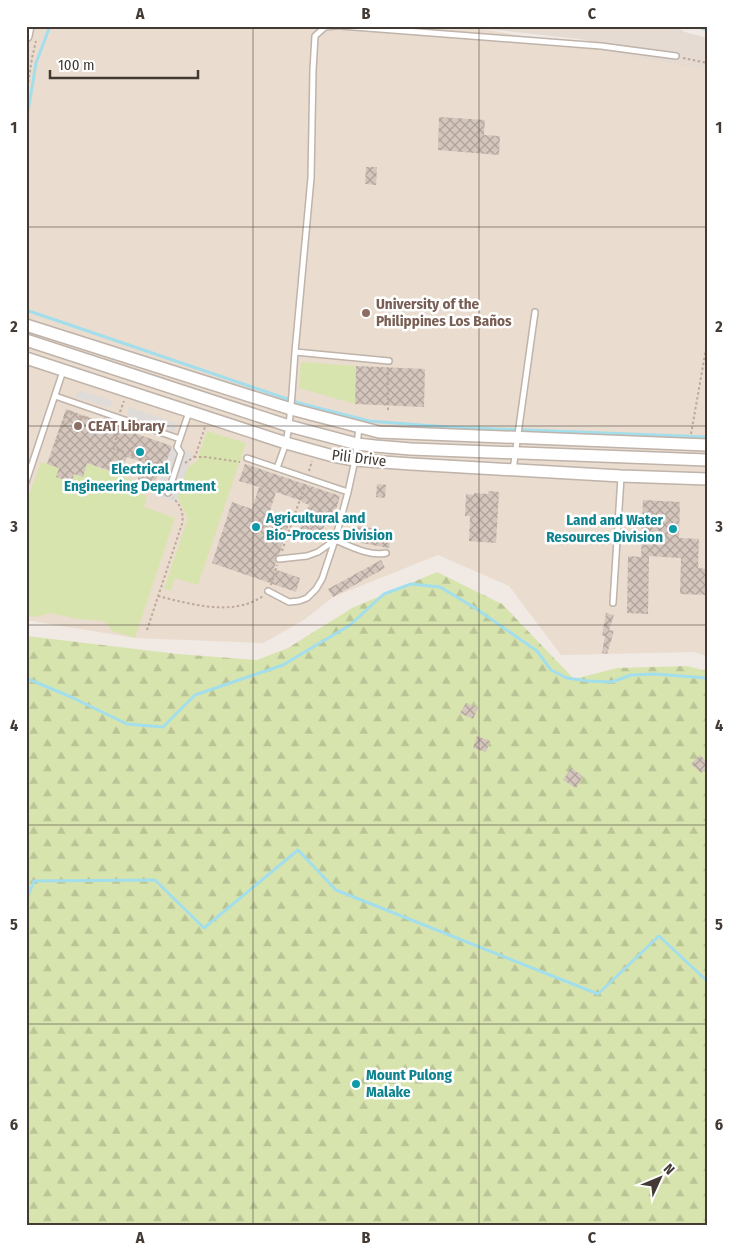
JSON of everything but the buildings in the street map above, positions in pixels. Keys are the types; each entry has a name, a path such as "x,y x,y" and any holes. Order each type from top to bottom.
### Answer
{"street":[{"path":"26,325 291,409 379,432 444,435 517,435 707,446"},
{"path":"26,340 289,426 357,444 515,454 707,460"},
{"name":"Pili Drive","path":"26,358 286,443 355,460 622,476 707,479"}],"lane":[{"path":"278,468 286,443 291,409 311,178 313,70 316,36 324,27 337,26"},
{"path":"341,26 601,46 676,56"},
{"path":"513,470 535,312"},
{"path":"295,352 389,361"},
{"path":"26,482 64,371"},
{"path":"55,396 180,439"},
{"path":"168,493 181,453 177,447 189,412"},
{"path":"268,590 289,602 300,601 307,598 316,589 322,579 348,492 359,428"},
{"path":"442,450 444,435"},
{"path":"250,459 348,492"},
{"path":"613,603 622,476"},
{"path":"335,540 360,551 386,553"},
{"path":"279,559 307,556 318,552 335,540"}],"path":[{"path":"26,97 32,58 31,32"},
{"path":"676,56 707,63"},
{"path":"692,429 707,343"},
{"path":"388,410 389,361"},
{"path":"56,442 67,412 119,430 109,469"},
{"path":"194,458 205,427"},
{"path":"115,449 176,468 197,456 235,462 243,462 250,459"},
{"path":"158,596 207,607 246,605 262,597 268,590 294,520 314,451"},
{"path":"140,481 147,460"},
{"path":"147,630 183,520 178,502 168,493"},
{"path":"270,512 294,520"}],"shaded area":[{"name":"University of the Philippines Los Baños","path":"26,26 476,26 478,28 707,70 707,656 694,652 561,655 509,586 438,555 333,597 304,620 263,643 135,638 26,620"},
{"path":"479,26 674,26 685,32 707,38 707,72 589,56 587,40 478,28"},
{"path":"78,390 113,401 110,408 76,397"},
{"path":"129,407 177,424 174,432 127,415"},
{"path":"172,446 192,453 176,502 155,495"}],"green space":[{"path":"301,362 356,366 355,404 299,388"},
{"path":"207,431 246,443 198,585 175,578 170,591 164,589 188,518 177,496 187,468 197,461"},
{"path":"41,462 59,468 56,477 71,482 74,474 83,477 87,463 132,480 129,489 147,496 144,507 175,518 135,638 112,631 104,621 78,619 50,613 37,617 26,616 26,503"},
{"path":"437,572 502,604 574,679 617,668 687,666 707,671 707,1225 26,1225 26,706 28,700 26,699 26,636 178,654 257,660 288,648 352,608"}],"waterway":[{"path":"26,124 36,63 50,26"},
{"path":"697,26 707,30"},
{"path":"26,310 299,403 369,421 447,427 707,437"},
{"path":"26,678 127,724 163,727 195,695 283,665 350,625 384,594 411,584 440,587 475,608 537,651 551,670 567,678 612,682 631,675 654,674 707,678"},
{"path":"26,901 34,881 155,880 204,928 298,850 336,890 598,994 659,936 707,981"}],"place":[{"name":"University of the Philippines Los Baños","path":"366,313"},
{"name":"CEAT Library","path":"78,426"},
{"name":"Electrical Engineering Department","path":"140,452"},
{"name":"Agricultural and Bio-Process Division","path":"256,527"},
{"name":"Land and Water Resources Division","path":"673,529"},
{"name":"Mount Pulong Malake","path":"356,1084"}]}
